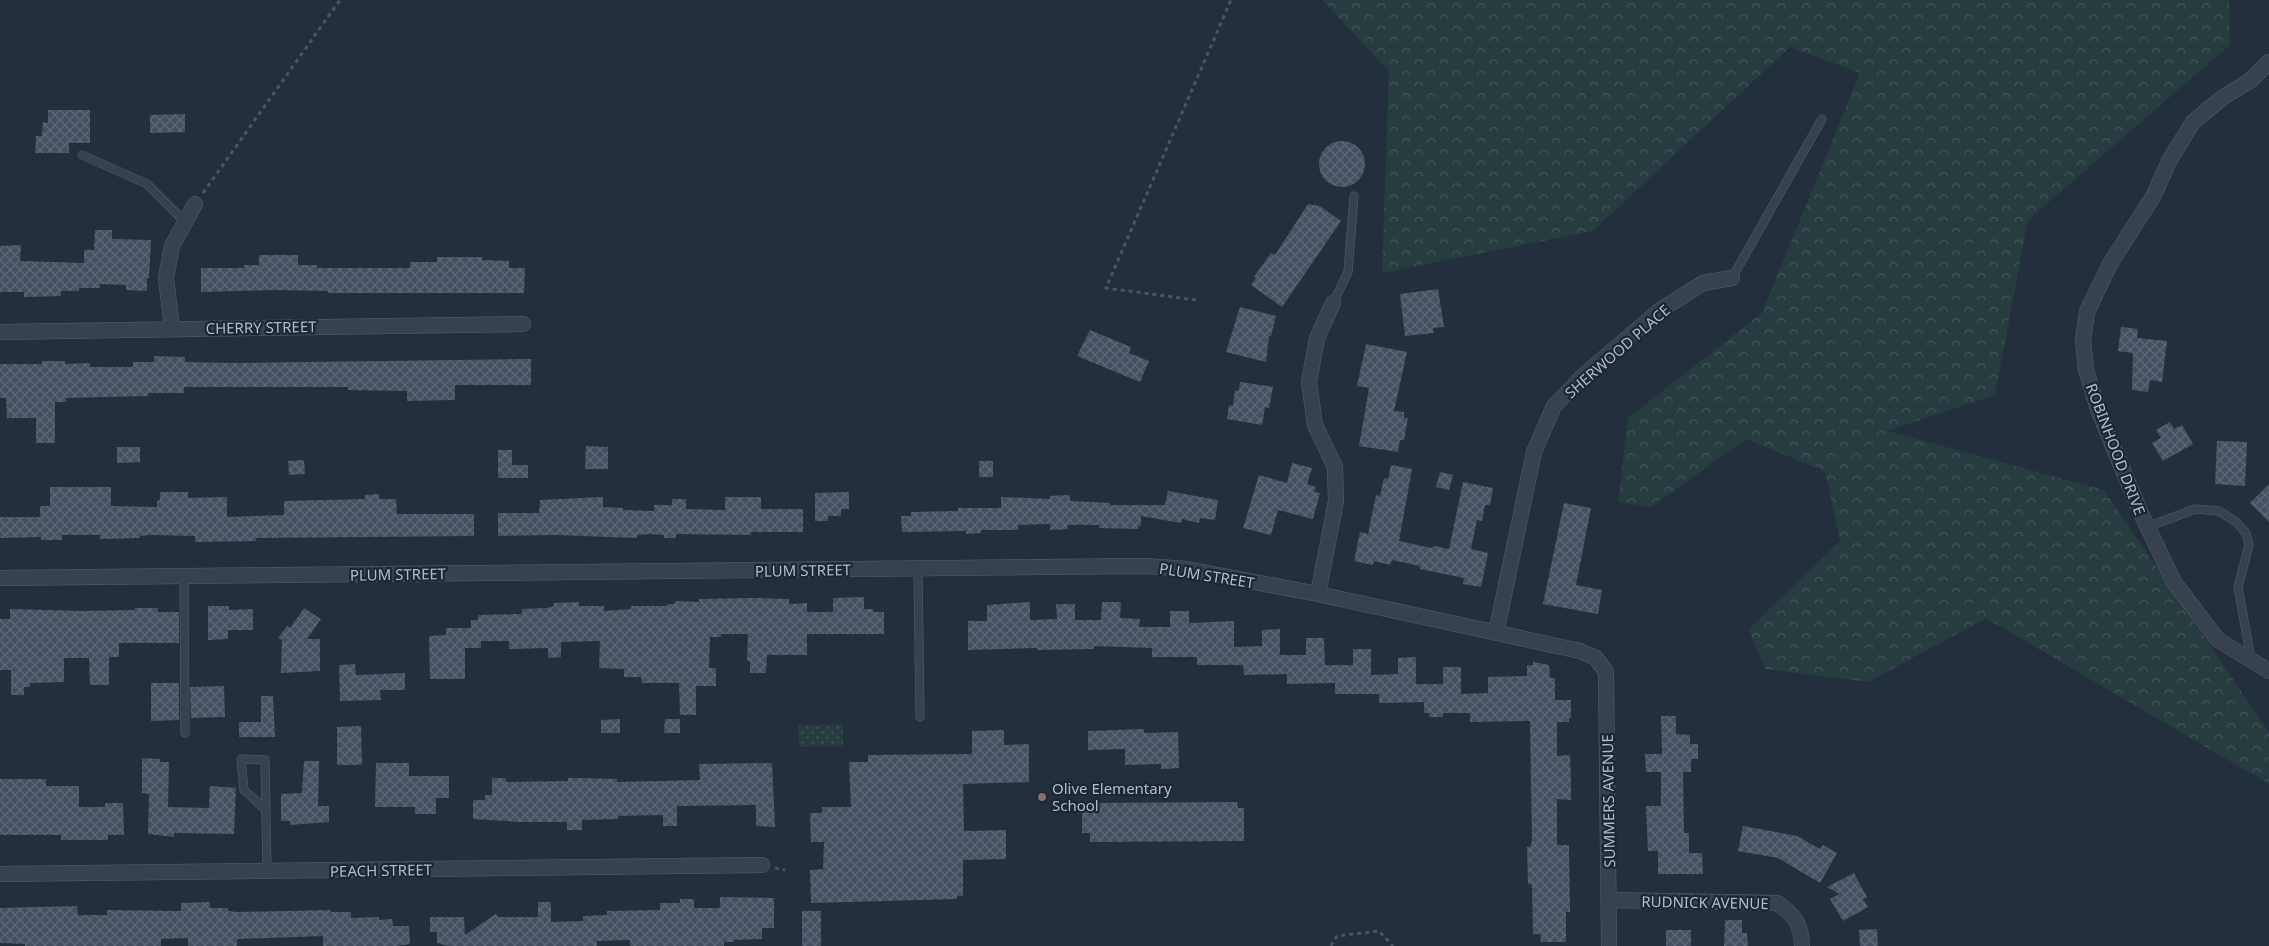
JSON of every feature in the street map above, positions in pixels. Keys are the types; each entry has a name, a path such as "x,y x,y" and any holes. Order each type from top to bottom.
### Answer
{"street":[{"name":"ROBINHOOD DRIVE","path":"2269,62 2251,80 2222,98 2193,122 2169,161 2154,195 2110,264 2087,312 2083,340 2086,370 2099,412 2147,527 2174,582 2218,640 2269,671"},
{"path":"172,328 166,278 172,246 195,204"},
{"name":"SHERWOOD PLACE","path":"1496,633 1534,452 1554,406 1585,374 1659,311 1703,283 1732,278"},
{"path":"1318,594 1336,501 1335,467 1315,425 1308,382 1317,338 1334,304"},
{"name":"CHERRY STREET","path":"0,332 523,324"},
{"name":"PLUM STREET","path":"0,578 1146,566 1186,569 1318,594 1580,651 1596,658"},
{"name":"SUMMERS AVENUE","path":"1596,658 1606,672 1609,946"},
{"name":"PEACH STREET","path":"0,874 762,865"},
{"name":"RUDNICK AVENUE","path":"1609,900 1777,903 1792,913 1801,935 1802,946"}],"lane":[{"path":"1732,278 1822,119"},
{"path":"82,155 146,184 185,222"},
{"path":"1334,304 1348,272 1354,196"},
{"path":"2147,527 2195,509 2219,511 2236,522 2246,533 2249,545 2238,587 2252,661"},
{"path":"918,568 920,717"},
{"path":"184,576 185,733"},
{"path":"266,810 244,790 241,760 265,760 266,810 266,871"}],"path":[{"path":"195,204 340,0"},
{"path":"1196,300 1106,288 1231,0"},
{"path":"1331,946 1337,936 1378,931 1393,946"}],"green space":[{"path":"1322,0 2229,0 2230,45 2028,220 1995,395 1887,431 2104,490 2269,732 2269,784 1986,618 1868,682 1765,669 1749,629 1840,541 1825,471 1746,439 1651,507 1618,502 1628,418 1762,313 1860,73 1790,47 1593,231 1382,273 1389,71"},
{"path":"843,724 843,746 799,747 798,725"}],"building":[{"path":"48,110 90,110 90,143 69,143 69,153 35,153 36,136 42,136 43,122 48,123"},
{"path":"185,114 185,132 150,133 150,115"},
{"path":"1347,141 1359,147 1364,155 1364,173 1359,181 1351,186 1337,187 1325,181 1320,173 1319,159 1325,147 1333,142"},
{"path":"1308,204 1320,206 1341,221 1282,307 1251,285 1256,278 1254,277 1271,253 1275,255"},
{"path":"95,230 112,230 112,239 151,240 147,291 126,290 126,285 100,284 100,288 79,288 79,291 61,291 61,296 24,297 24,292 0,292 0,246 21,245 20,261 84,263 84,250 94,250"},
{"path":"259,255 298,255 298,265 317,265 317,268 410,268 410,262 437,262 437,257 482,257 482,260 509,261 509,268 525,268 524,293 328,293 328,291 273,290 201,292 201,268 244,268 244,265 259,265"},
{"path":"1438,289 1444,327 1433,328 1434,333 1405,336 1400,294"},
{"path":"1240,307 1276,316 1271,336 1269,336 1266,362 1226,352"},
{"path":"2121,327 2138,329 2137,338 2167,341 2162,382 2150,380 2148,392 2132,390 2133,353 2118,351"},
{"path":"1090,330 1131,347 1129,353 1149,361 1140,382 1077,356"},
{"path":"1366,344 1407,352 1394,411 1404,412 1404,418 1408,418 1404,440 1400,440 1398,452 1359,446 1369,388 1357,386"},
{"path":"154,356 185,357 185,362 233,363 531,359 531,385 455,385 455,400 407,401 407,391 348,390 348,387 184,387 184,393 148,393 148,396 66,398 66,402 55,402 55,443 36,443 36,418 7,418 6,398 0,398 0,364 42,364 42,361 65,361 65,364 90,363 90,367 133,367 133,362 154,362"},
{"path":"1240,382 1273,387 1269,408 1265,407 1262,425 1227,419 1229,405 1233,406 1235,390 1239,391"},
{"path":"2170,422 2174,429 2182,425 2193,444 2163,461 2152,443 2161,438 2156,430"},
{"path":"2217,441 2247,442 2245,486 2215,484"},
{"path":"586,446 608,447 608,469 585,469"},
{"path":"117,447 140,447 140,462 117,463"},
{"path":"498,450 512,450 512,465 528,465 528,478 498,478"},
{"path":"304,460 305,474 289,475 288,461"},
{"path":"979,461 993,461 993,477 979,477"},
{"path":"1292,463 1312,468 1307,484 1316,487 1314,492 1320,493 1313,519 1278,510 1271,535 1243,528 1259,475 1287,483"},
{"path":"1391,465 1412,469 1399,541 1431,548 1435,546 1449,549 1463,482 1493,488 1490,505 1485,505 1482,521 1477,520 1471,549 1488,553 1481,587 1463,584 1464,578 1420,569 1420,566 1392,560 1390,565 1374,561 1373,565 1354,561 1360,532 1368,534 1376,495 1380,496 1384,478 1388,479"},
{"path":"1440,472 1453,475 1449,490 1436,487"},
{"path":"2269,484 2269,522 2250,503"},
{"path":"50,487 111,487 111,506 157,507 157,501 160,500 160,492 188,492 188,498 227,497 227,517 284,515 284,501 365,499 365,495 379,494 379,499 396,499 397,514 474,514 474,536 256,538 256,541 195,542 195,536 149,535 140,536 140,538 100,539 100,535 62,535 62,540 41,540 41,537 0,538 0,517 40,517 40,506 50,506"},
{"path":"1168,491 1218,500 1215,520 1200,518 1199,523 1182,519 1181,523 1141,516 1141,526 1138,526 1138,529 1099,528 1099,525 1067,525 1068,529 1050,530 1050,524 1018,525 1018,530 981,530 981,533 966,534 966,531 902,532 901,516 911,516 911,512 958,511 958,508 1001,508 1001,497 1050,499 1049,496 1070,495 1070,501 1110,503 1110,505 1165,505"},
{"path":"849,492 849,509 841,509 841,516 828,516 828,521 815,521 815,493"},
{"path":"603,497 603,507 654,511 654,505 672,505 672,499 686,499 686,509 725,510 725,497 761,497 761,509 803,509 803,532 751,532 751,535 676,534 676,538 664,538 664,535 650,534 637,535 637,538 555,535 498,536 498,513 539,513 540,500"},
{"path":"1564,503 1591,508 1576,585 1602,590 1598,614 1543,604"},
{"path":"864,597 864,609 873,609 873,612 884,612 884,634 807,634 807,655 767,655 766,673 750,673 750,661 747,661 748,634 721,634 721,637 710,637 709,668 716,668 716,686 696,686 696,715 680,715 679,683 642,683 641,677 624,677 624,669 599,668 600,641 561,642 561,657 548,658 548,648 509,649 509,641 481,641 481,648 465,648 465,679 430,679 429,636 446,635 446,628 471,628 471,620 478,620 478,615 522,614 522,609 547,608 554,606 554,603 579,602 579,606 604,606 604,611 631,609 631,606 667,606 667,604 675,604 675,601 699,602 699,599 753,598 789,599 789,604 807,603 807,612 833,612 833,598"},
{"path":"1030,602 1030,620 1057,619 1056,604 1075,604 1075,620 1101,620 1102,602 1121,602 1120,618 1140,619 1139,627 1170,627 1170,611 1189,611 1189,623 1234,621 1234,647 1262,646 1262,630 1280,629 1280,655 1306,655 1306,638 1324,638 1325,665 1353,665 1353,649 1371,649 1371,675 1398,674 1398,658 1416,657 1416,684 1443,684 1443,667 1461,667 1461,694 1488,693 1488,677 1527,676 1527,665 1533,665 1533,662 1549,665 1550,678 1555,678 1555,700 1571,700 1571,718 1569,718 1569,722 1557,722 1557,756 1570,755 1571,800 1557,799 1557,845 1569,845 1570,912 1566,912 1566,942 1541,942 1540,934 1533,934 1532,886 1528,884 1527,847 1530,847 1532,841 1530,721 1470,722 1470,713 1443,713 1443,717 1429,717 1429,713 1424,713 1424,702 1379,703 1379,694 1335,694 1335,683 1287,684 1287,674 1244,675 1243,665 1197,665 1197,657 1152,657 1152,648 1094,646 1094,649 968,650 968,621 987,621 987,605"},
{"path":"208,606 229,606 229,610 253,609 253,630 228,630 228,639 208,640"},
{"path":"135,608 158,608 158,612 179,612 179,643 119,643 119,657 109,657 109,685 90,685 89,658 64,658 64,682 30,683 30,687 24,687 24,695 11,695 11,670 0,670 0,619 10,619 10,609 83,611 135,610"},
{"path":"304,608 321,619 307,639 320,639 320,671 281,673 282,640 278,638 287,626 290,628"},
{"path":"355,664 356,675 405,673 405,690 380,690 381,700 340,701 339,665"},
{"path":"151,683 179,683 179,720 151,721"},
{"path":"224,686 225,717 191,718 190,687"},
{"path":"261,696 273,696 275,737 239,737 239,722 261,722"},
{"path":"1661,716 1676,716 1676,734 1690,735 1690,744 1698,744 1698,759 1691,759 1691,772 1683,772 1684,833 1689,833 1689,853 1702,853 1703,874 1658,874 1658,851 1648,851 1646,806 1661,806 1661,772 1646,772 1645,754 1662,754"},
{"path":"620,719 620,733 601,733 601,720"},
{"path":"665,719 680,719 680,733 664,733"},
{"path":"361,726 362,765 337,765 337,727"},
{"path":"1144,729 1144,733 1178,732 1179,768 1161,769 1161,764 1125,765 1125,749 1088,750 1088,731"},
{"path":"1004,730 1004,745 1029,744 1029,782 963,784 964,831 1006,830 1006,859 963,860 963,896 957,896 957,899 811,903 810,870 823,869 824,842 811,842 810,813 822,813 822,807 851,807 849,762 868,762 868,755 972,754 972,731"},
{"path":"142,758 160,759 160,762 169,762 168,807 209,808 210,786 236,788 234,834 174,833 174,837 148,834 149,794 142,793"},
{"path":"304,761 319,761 318,806 329,806 329,822 290,825 290,821 281,821 281,794 302,793"},
{"path":"376,763 409,763 409,776 449,776 449,798 436,798 436,814 415,814 415,807 375,807"},
{"path":"772,763 775,827 756,826 756,805 677,806 677,826 663,826 663,815 618,816 618,819 582,820 582,830 567,830 567,822 473,819 473,800 485,800 485,795 492,795 492,778 506,778 506,782 568,781 568,778 617,779 617,782 700,780 699,764"},
{"path":"0,779 46,779 46,786 79,786 79,807 105,807 105,803 123,803 124,835 108,835 108,840 61,840 61,835 0,835"},
{"path":"1237,802 1238,808 1244,808 1244,841 1090,842 1090,833 1082,833 1082,803"},
{"path":"1743,826 1797,836 1820,849 1823,845 1837,853 1820,883 1778,858 1738,851"},
{"path":"1854,873 1867,897 1863,899 1868,907 1843,921 1830,899 1839,894 1827,887"},
{"path":"720,897 774,898 774,928 762,928 762,939 734,940 734,942 724,942 724,946 630,946 630,940 597,941 597,946 448,946 437,943 437,932 430,932 430,917 464,917 465,935 496,914 498,917 538,917 538,902 551,902 551,922 583,921 583,916 607,915 607,911 660,910 660,903 680,903 680,899 694,899 694,908 720,908"},
{"path":"210,902 210,908 228,908 228,911 237,912 331,910 330,912 351,912 351,918 379,917 379,920 392,919 393,926 409,926 410,944 397,946 323,946 323,936 237,939 237,946 188,946 188,938 161,939 161,946 25,946 25,944 0,943 0,908 77,906 78,915 107,915 107,910 181,911 181,903"},
{"path":"802,911 821,911 821,946 802,946"},
{"path":"1725,920 1742,920 1742,933 1747,933 1748,946 1724,946"},
{"path":"1877,929 1878,946 1860,946 1859,930"},
{"path":"1666,930 1691,930 1691,946 1666,946"}],"place":[{"name":"Olive Elementary School","path":"1042,797"}]}
